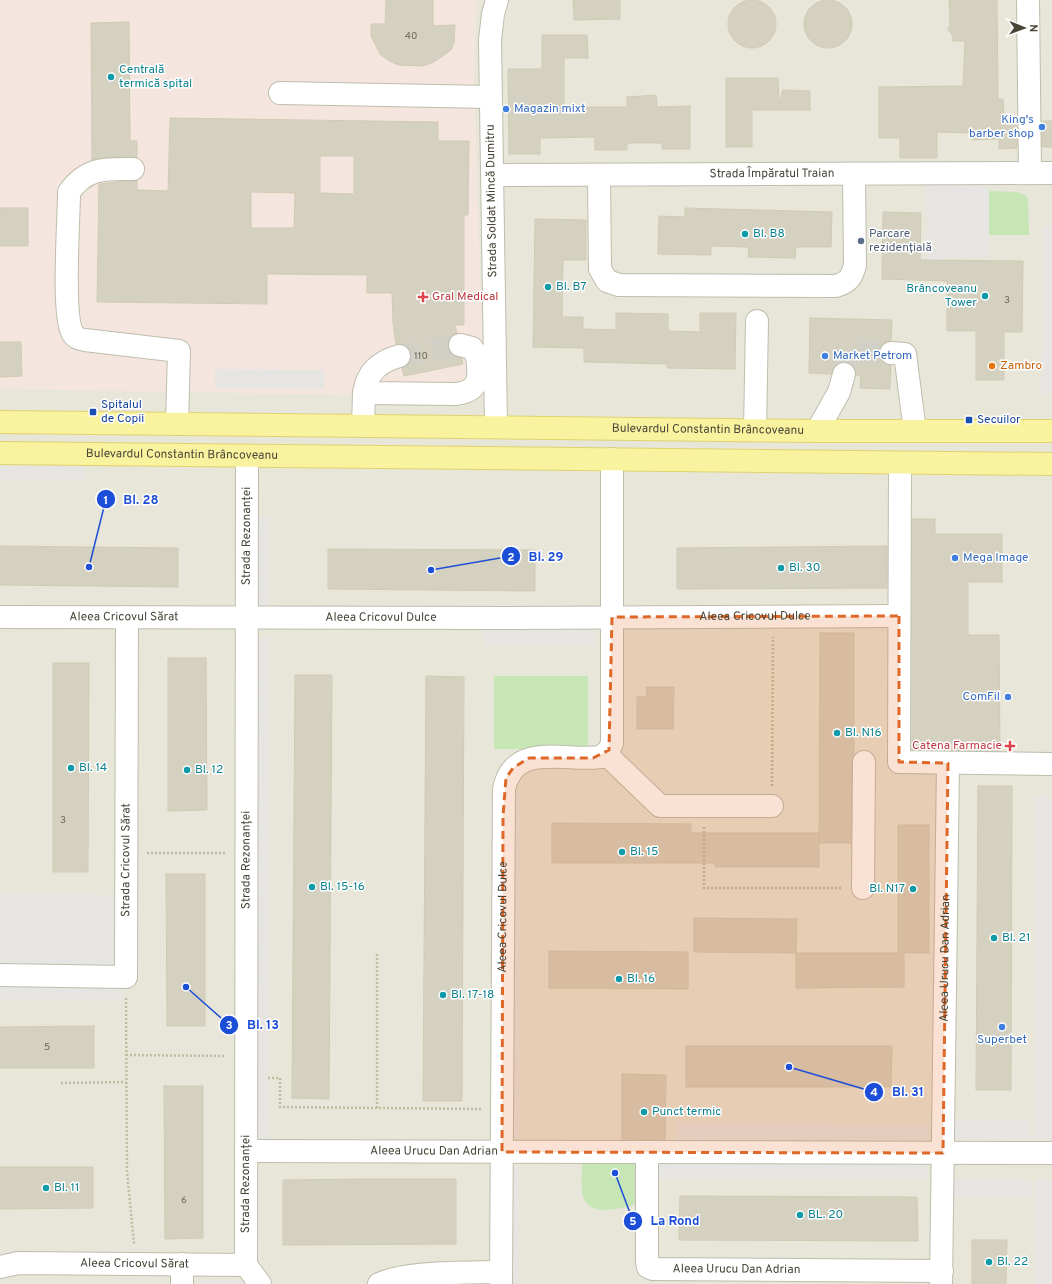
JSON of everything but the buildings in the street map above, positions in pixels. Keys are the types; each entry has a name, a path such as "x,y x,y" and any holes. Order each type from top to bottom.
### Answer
{"main road":[{"name":"Bulevardul Constantin Brâncoveanu","path":"0,422 817,431 1052,431"},
{"path":"364,426 364,457"},
{"name":"Bulevardul Constantin Brâncoveanu","path":"0,453 1052,464"}],"street":[{"name":"Strada Soldat Mincă Dumitru","path":"496,427 490,40 493,14 497,0"},
{"path":"1028,0 1030,173"},
{"path":"280,93 490,97"},
{"path":"133,169 103,169 88,174 78,180 69,192 68,296 70,325 77,338 85,340 179,351 177,424"},
{"name":"Strada Împăratul Traian","path":"492,175 1052,173"},
{"path":"599,175 600,269 608,281 619,286 836,286 847,282 852,275 855,265 854,174"},
{"path":"755,430 757,321"},
{"path":"364,393 456,394 468,392 477,384 479,379 478,360 472,348 460,345"},
{"path":"891,353 905,354 915,431"},
{"path":"364,426 364,393 366,382 373,369 385,361 399,356"},
{"path":"817,431 839,392 844,374"},
{"name":"Strada Rezonanței","path":"246,1265 247,456"},
{"path":"612,460 612,743 606,754 660,806 772,806"},
{"path":"900,463 899,762 1052,764"},
{"name":"Aleea Cricovul Dulce","path":"247,617 899,616"},
{"name":"Aleea Cricovul Sărat","path":"0,617 247,617"},
{"name":"Strada Cricovul Sărat","path":"126,977 127,617"},
{"name":"Aleea Cricovul Dulce","path":"501,1278 503,816 506,778 513,768 529,758 593,758 606,754"},
{"path":"863,888 864,762"},
{"name":"Aleea Urucu Dan Adrian","path":"943,1153 948,763"},
{"path":"0,975 126,977"},
{"name":"Aleea Urucu Dan Adrian","path":"246,1151 1052,1153"},
{"name":"Aleea Urucu Dan Adrian","path":"646,1152 648,1267 653,1269 941,1278"},
{"path":"941,1278 943,1153"},
{"name":"Aleea Cricovul Sărat","path":"0,1267 18,1263 137,1264 182,1274 246,1265"},
{"path":"246,1265 260,1284"},
{"path":"379,1284 400,1278 416,1276 501,1278"}],"path":[{"path":"772,806 773,616"},
{"path":"704,806 704,888 863,888"},
{"path":"126,853 247,853"},
{"path":"377,954 377,1108"},
{"path":"126,977 126,1171 137,1264"},
{"path":"126,1055 247,1056"},
{"path":"247,1078 280,1078 280,1107 502,1109"},
{"path":"61,1083 126,1082"}],"highlighted area":[{"path":"899,616 899,762 948,763 943,1153 502,1152 503,816 506,778 513,768 529,758 593,758 609,750 612,617"}],"shaded area":[{"path":"0,0 1052,0 1052,1284 0,1284"},
{"path":"0,0 476,0 474,80 484,397 0,389"},
{"path":"926,185 989,185 989,258 945,258 945,272 926,272"},
{"path":"1042,226 1052,226 1052,394 1041,394"},
{"path":"215,369 324,370 324,389 215,388"},
{"path":"207,409 336,412 336,423 206,420"},
{"path":"0,465 85,466 84,480 0,479"},
{"path":"247,517 268,517 268,607 247,607"},
{"path":"484,628 594,628 594,646 484,646"},
{"path":"247,638 269,638 269,1151 246,1151"},
{"path":"510,794 520,794 518,1138 507,1138"},
{"path":"1034,796 1051,796 1051,1140 1034,1140"},
{"path":"0,894 123,895 122,1001 0,1000"},
{"path":"954,1121 1030,1121 1030,1140 954,1139"},
{"path":"676,1122 929,1124 928,1142 676,1142"},
{"path":"927,1161 927,1178 657,1179 657,1163"},
{"path":"508,1166 518,1166 518,1284 507,1284"},
{"path":"953,1180 1031,1180 1031,1197 953,1197"},
{"path":"1036,1180 1052,1180 1052,1284 1035,1284"},
{"path":"201,1280 244,1280 244,1284 201,1284"}],"green space":[{"path":"989,191 1018,192 1026,196 1028,199 1029,235 989,235"},
{"path":"494,676 588,676 588,749 494,749"},
{"path":"583,1152 647,1152 647,1200 631,1206 611,1210 593,1208 587,1203 582,1191"}],"tunnel":[{"path":"399,356 460,345"},
{"path":"844,374 848,352 891,353"}],"place":[{"name":"Centrală termică spital","path":"111,77"},
{"name":"Magazin mixt","path":"506,109"},
{"name":"King's barber shop","path":"1042,127"},
{"name":"Bl. B8","path":"745,234"},
{"name":"Parcare rezidențială","path":"861,241"},
{"name":"Bl. B7","path":"548,287"},
{"name":"Brâncoveanu Tower","path":"985,296"},
{"name":"Gral Medical","path":"423,297"},
{"name":"Market Petrom","path":"825,356"},
{"name":"Zambro","path":"992,366"},
{"name":"Spitalul de Copii","path":"93,412"},
{"name":"Secuilor","path":"969,420"},
{"name":"Mega Image","path":"955,558"},
{"name":"Bl. 28","path":"89,567"},
{"name":"Bl. 30","path":"781,568"},
{"name":"Bl. 29","path":"431,570"},
{"name":"ComFil","path":"1008,697"},
{"name":"Bl. N16","path":"837,733"},
{"name":"Catena Farmacie","path":"1010,746"},
{"name":"Bl. 14","path":"71,768"},
{"name":"Bl. 12","path":"187,770"},
{"name":"Bl. 15","path":"622,852"},
{"name":"Bl. 15-16","path":"312,887"},
{"name":"Bl. N17","path":"913,889"},
{"name":"Bl. 21","path":"994,938"},
{"name":"Bl. 16","path":"619,979"},
{"name":"Bl. 13","path":"186,987"},
{"name":"Bl. 17-18","path":"443,995"},
{"name":"Superbet","path":"1002,1027"},
{"name":"Bl. 31","path":"789,1067"},
{"name":"Punct termic","path":"644,1112"},
{"name":"La Rond","path":"615,1173"},
{"name":"Bl. 11","path":"46,1188"},
{"name":"BL. 20","path":"800,1215"},
{"name":"Bl. 22","path":"989,1262"}]}
